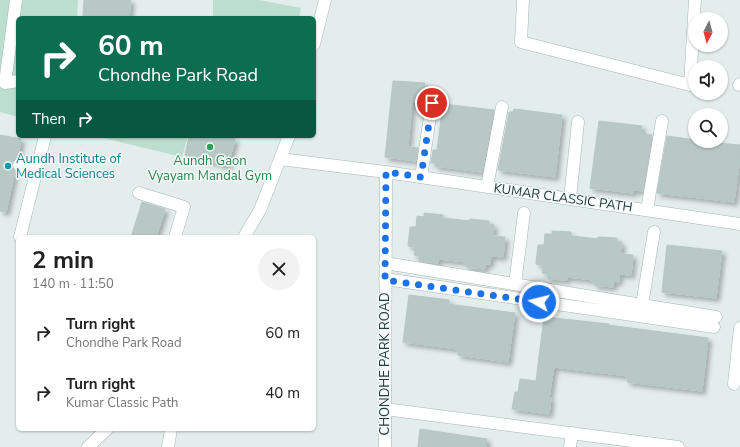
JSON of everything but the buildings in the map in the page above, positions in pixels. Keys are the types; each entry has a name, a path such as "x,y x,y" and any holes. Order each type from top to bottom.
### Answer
{"street":[{"path":"16,0 5,82 16,81"},
{"path":"316,36 325,0"},
{"path":"523,0 521,42 690,85 695,0"},
{"path":"421,177 432,103"},
{"path":"487,187 502,107"},
{"path":"647,210 662,121"},
{"path":"570,199 578,122"},
{"path":"20,235 45,138"},
{"path":"245,235 260,210 288,138"},
{"path":"280,159 386,172"},
{"path":"19,165 37,169"},
{"name":"KUMAR CLASSIC PATH","path":"386,172 740,224"},
{"name":"CHONDHE PARK ROAD","path":"385,447 386,172"},
{"path":"139,193 184,207 176,235"},
{"path":"515,284 524,213"},
{"path":"642,305 654,232"},
{"path":"385,263 642,305 715,322 385,280"},
{"path":"734,384 740,328"},
{"path":"385,408 572,433 632,444 678,447"},
{"path":"88,447 105,431"},
{"path":"168,447 171,431"},
{"path":"570,447 572,433"}],"green space":[{"path":"0,0 78,0 77,16 16,16 16,116 0,112"},
{"path":"213,0 259,0 301,8 299,16 213,16"},
{"path":"103,138 187,138 182,157"}],"place":[{"name":"Aundh Gaon Vyayam Mandal Gym","path":"210,147"},
{"name":"Aundh Institute of Medical Sciences","path":"8,166"}],"route":[{"path":"432,103 421,177 386,172 385,280 539,302"}]}
